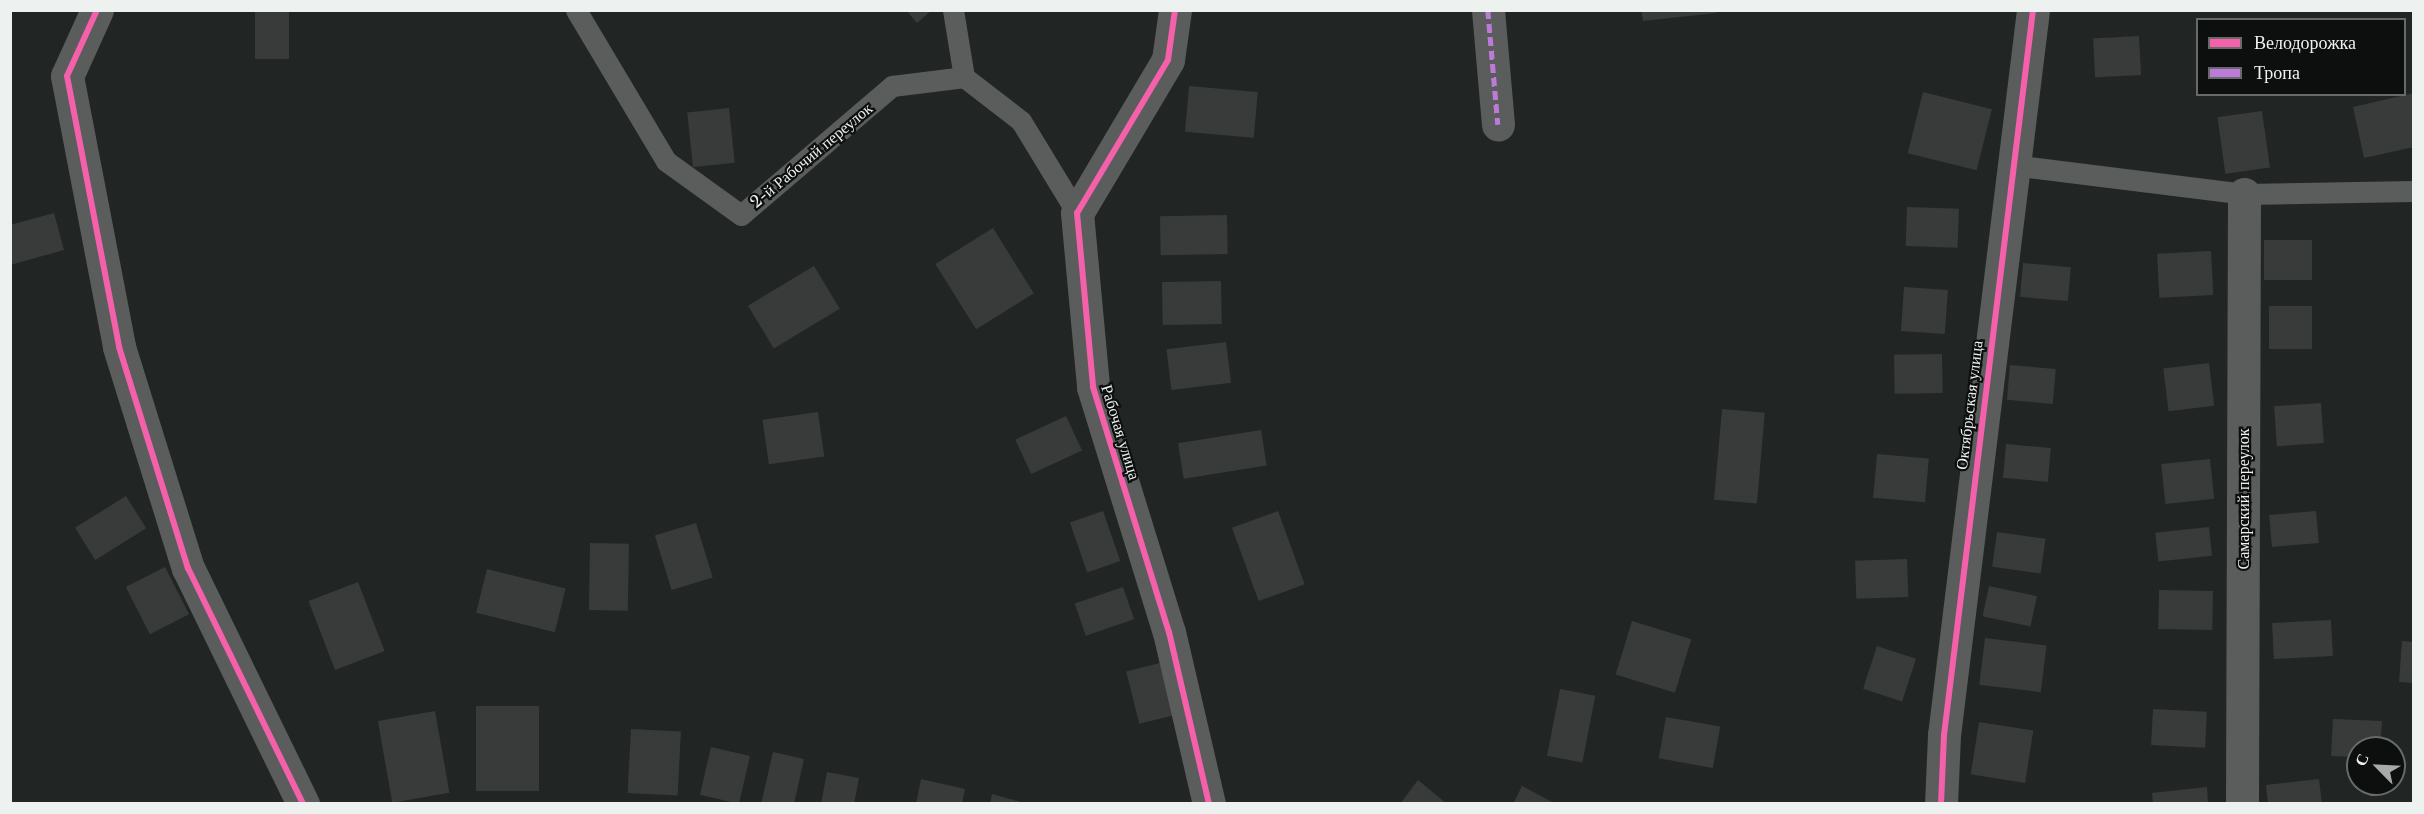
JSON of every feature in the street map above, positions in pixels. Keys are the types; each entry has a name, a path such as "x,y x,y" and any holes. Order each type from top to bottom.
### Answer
{"street":[{"path":"97,10 67,76 119,347 188,568 303,804"},
{"path":"1077,213 1168,60 1175,10"},
{"path":"1488,10 1498,125"},
{"name":"Октябрьская улица","path":"1941,804 1944,735 2012,165 2034,10"},
{"name":"Самарский переулок","path":"2242,804 2244,195"},
{"name":"Рабочая улица","path":"1077,213 1093,387 1169,632 1209,804"}],"lane":[{"name":"2-й Рабочий переулок","path":"576,10 666,161 741,215 892,86 964,77"},
{"path":"953,10 964,77 1021,121 1077,213"},
{"path":"2012,165 2244,195 2414,191"}],"building":[{"path":"255,10 289,10 289,59 255,59"},
{"path":"906,10 932,10 917,23"},
{"path":"1641,10 1716,10 1716,13 1643,21"},
{"path":"2139,36 2141,75 2095,77 2093,38"},
{"path":"1189,86 1258,92 1254,138 1185,132"},
{"path":"1923,92 1992,109 1977,170 1908,153"},
{"path":"2414,93 2414,147 2364,158 2353,107"},
{"path":"729,108 735,163 693,167 687,112"},
{"path":"2262,111 2270,167 2225,174 2217,117"},
{"path":"1907,207 1959,209 1958,248 1906,246"},
{"path":"54,213 64,250 10,265 10,225"},
{"path":"1227,215 1228,254 1161,255 1160,216"},
{"path":"993,228 1034,293 976,329 935,264"},
{"path":"2264,240 2312,240 2312,280 2264,280"},
{"path":"2211,251 2213,295 2159,298 2157,254"},
{"path":"2023,263 2071,267 2068,301 2020,297"},
{"path":"814,266 840,309 774,349 748,306"},
{"path":"1221,281 1222,324 1163,325 1162,282"},
{"path":"1904,287 1948,290 1945,334 1901,331"},
{"path":"2269,306 2312,306 2312,349 2269,349"},
{"path":"1226,342 1231,383 1171,390 1166,349"},
{"path":"1942,354 1943,393 1895,394 1894,355"},
{"path":"2209,363 2214,406 2169,411 2163,369"},
{"path":"2010,365 2056,369 2053,404 2007,400"},
{"path":"2321,403 2324,443 2277,446 2274,406"},
{"path":"1722,409 1765,413 1757,503 1714,500"},
{"path":"818,412 824,457 769,464 763,420"},
{"path":"1066,416 1082,450 1031,474 1015,440"},
{"path":"1261,430 1267,466 1184,479 1178,443"},
{"path":"2006,444 2051,448 2048,482 2003,478"},
{"path":"1877,454 1929,459 1925,502 1873,498"},
{"path":"2210,459 2214,499 2165,504 2161,464"},
{"path":"126,496 146,528 95,560 75,528"},
{"path":"1103,511 1120,561 1087,573 1070,522"},
{"path":"1278,511 1305,584 1259,601 1232,528"},
{"path":"2316,511 2319,543 2272,547 2269,515"},
{"path":"696,523 713,578 672,590 655,536"},
{"path":"2209,527 2212,556 2158,561 2155,533"},
{"path":"1997,532 2046,539 2041,573 1992,567"},
{"path":"590,543 629,544 628,611 589,610"},
{"path":"1907,559 1908,597 1856,599 1855,561"},
{"path":"165,567 189,614 150,634 126,587"},
{"path":"487,569 566,589 555,632 476,613"},
{"path":"358,582 385,651 335,670 309,601"},
{"path":"1989,586 2037,596 2030,627 1983,616"},
{"path":"1123,587 1134,619 1086,636 1075,604"},
{"path":"2159,590 2213,591 2212,630 2158,629"},
{"path":"2331,620 2333,656 2274,659 2272,623"},
{"path":"1632,621 1691,639 1675,693 1616,675"},
{"path":"1985,638 2047,646 2041,692 1979,685"},
{"path":"2402,641 2414,642 2414,683 2399,682"},
{"path":"1877,646 1916,659 1902,701 1863,689"},
{"path":"1164,662 1177,714 1139,724 1126,671"},
{"path":"1560,689 1595,696 1582,763 1547,756"},
{"path":"476,706 539,706 539,791 476,791"},
{"path":"2153,709 2207,712 2205,748 2151,745"},
{"path":"435,711 449,793 392,803 378,721"},
{"path":"1666,717 1720,727 1713,768 1659,758"},
{"path":"2333,719 2382,721 2381,736 2346,736 2346,757 2331,756"},
{"path":"1979,722 2033,731 2025,783 1971,774"},
{"path":"631,729 681,732 678,796 628,793"},
{"path":"711,747 750,756 739,804 700,795"},
{"path":"773,752 804,759 794,804 761,804"},
{"path":"827,772 859,778 854,804 821,804"},
{"path":"921,779 965,789 962,804 916,804"},
{"path":"2319,779 2322,804 2268,804 2266,785"},
{"path":"1418,780 1447,804 1400,804"},
{"path":"1522,786 1556,804 1513,804"},
{"path":"2207,787 2208,804 2153,804 2152,793"},
{"path":"992,794 1024,803 1024,804 990,804"}],"marked path":[{"path":"1488,10 1498,125"}],"cycle path":[{"path":"97,10 67,76 119,347 188,568 303,804"},
{"path":"1175,10 1168,60 1077,213 1093,387 1169,632 1209,804"},
{"path":"1941,804 1944,735 2033,10"}]}
